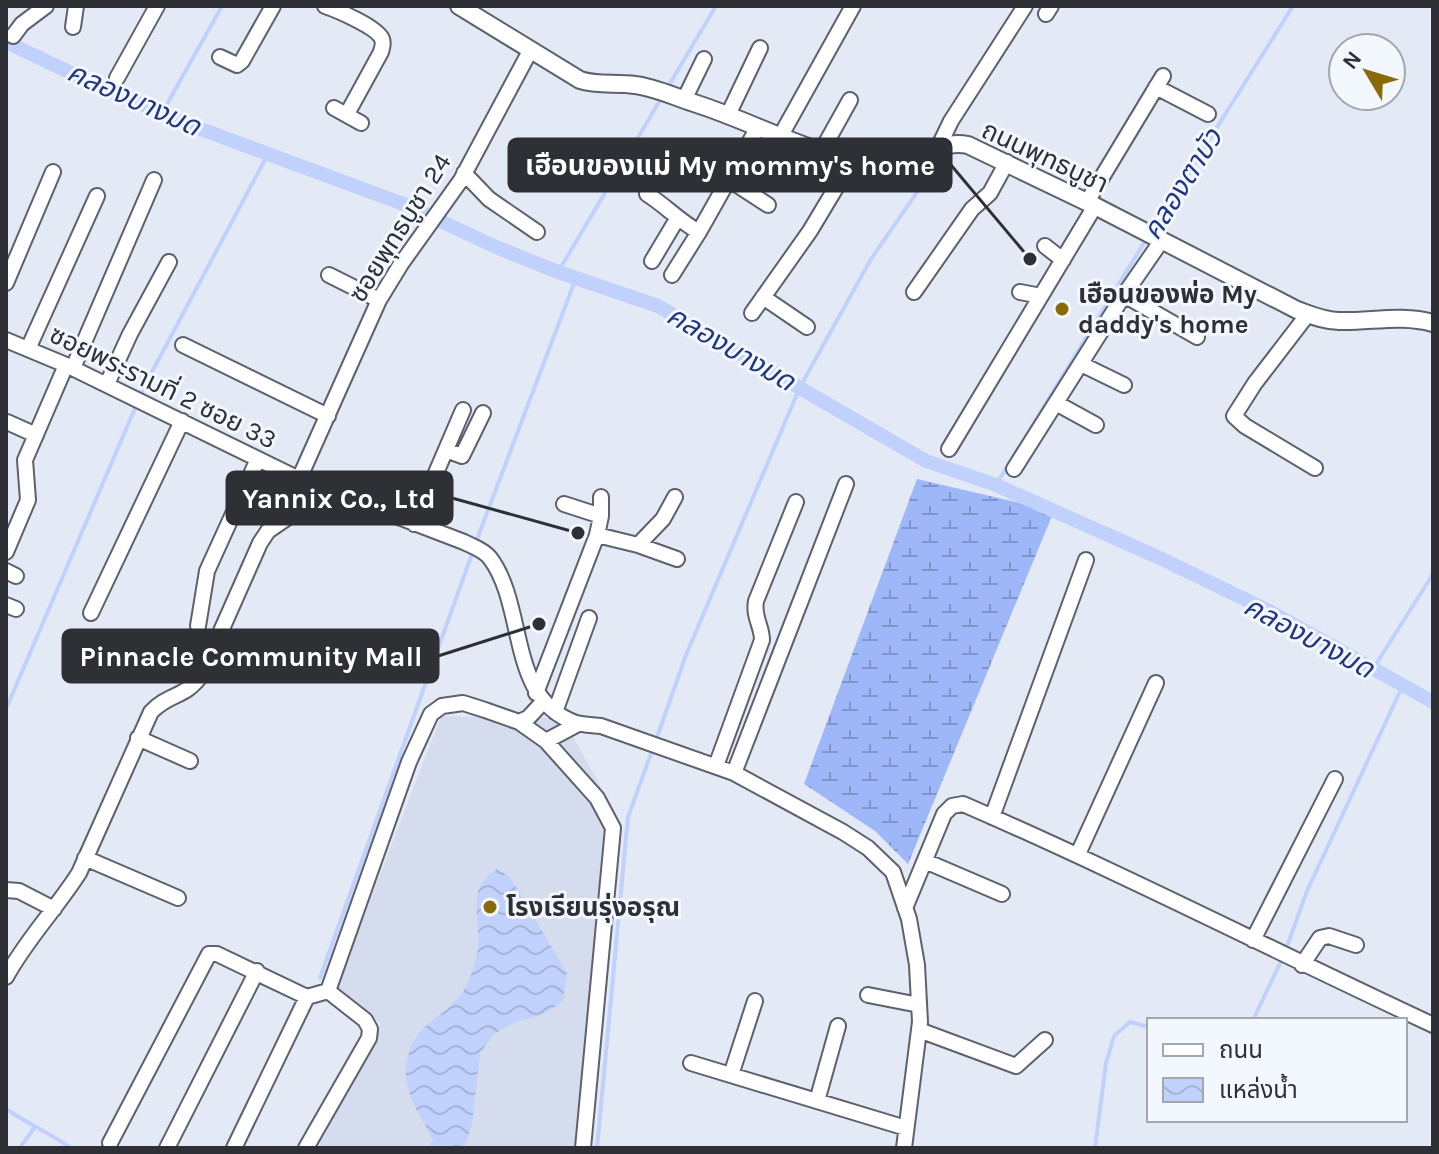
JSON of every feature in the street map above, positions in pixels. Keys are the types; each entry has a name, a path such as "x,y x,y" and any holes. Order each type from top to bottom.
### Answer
{"main road":[{"name":"ถนนพุทธบูชา","path":"459,6 580,80 636,85 728,115 821,152 867,165 903,162 939,146 968,145 1308,314 1339,321 1385,317 1433,323"}],"street":[{"path":"13,36 22,24 46,6"},
{"path":"73,27 76,6"},
{"path":"117,78 157,6"},
{"path":"220,57 237,65 242,61 273,6"},
{"path":"752,313 810,231 837,186 834,179 795,156 786,139 853,6"},
{"path":"939,146 951,121 1025,6"},
{"path":"333,7 354,12 378,34 382,46 340,111 361,123"},
{"path":"728,115 760,48"},
{"name":"ซอยพุทธบูชา 24","path":"138,738 151,712 161,702 188,691 202,674 260,543 275,538 297,523 312,484 328,416 379,300 462,176 530,51"},
{"path":"677,98 704,59"},
{"path":"949,449 1063,260 1160,81 1208,114"},
{"path":"821,152 850,100"},
{"path":"672,275 757,129"},
{"path":"914,292 972,209 990,193 1007,162"},
{"path":"6,283 53,172"},
{"path":"462,176 537,232"},
{"path":"728,179 768,205"},
{"path":"6,552 28,500 25,460 154,180"},
{"path":"647,194 668,208 677,219 699,232"},
{"path":"28,349 97,196"},
{"path":"652,261 677,219"},
{"path":"1014,469 1124,295 1153,236"},
{"path":"1045,246 1063,260"},
{"path":"107,384 169,262"},
{"path":"329,275 379,300"},
{"path":"1020,292 1041,296"},
{"path":"1124,295 1197,337"},
{"path":"763,297 807,327"},
{"path":"1308,314 1234,416 1245,426 1315,468"},
{"name":"ซอยพระรามที่ 2 ซอย 33","path":"6,340 70,366 312,484 484,552 491,559 503,586 545,702"},
{"path":"183,345 328,416"},
{"path":"1081,364 1124,385"},
{"path":"1056,403 1096,425"},
{"path":"414,524 463,410"},
{"path":"446,450 462,456 483,413"},
{"path":"91,613 182,421"},
{"path":"7,422 36,435"},
{"path":"198,626 207,571 258,459"},
{"path":"734,773 846,484"},
{"path":"545,702 597,535 601,497"},
{"path":"638,545 663,519 675,497"},
{"path":"716,766 762,640 762,631 755,617 756,601 796,502"},
{"path":"564,504 601,516"},
{"path":"597,535 677,559"},
{"path":"992,817 1086,560"},
{"path":"519,722 545,702 589,618"},
{"path":"1078,854 1156,683"},
{"path":"545,702 578,724 601,726 734,773 818,817 868,848 893,872 905,908 917,965 919,1005 919,1030 904,1148"},
{"path":"328,991 409,762 431,714 442,706 463,703 519,722 546,741 597,798 613,828 583,1148"},
{"path":"546,741 578,724"},
{"path":"6,977 25,945 67,892 138,738 190,761"},
{"path":"1259,943 1335,779"},
{"path":"905,908 940,823 952,806 963,804 1078,854 1302,965 1433,1025"},
{"path":"85,858 178,898"},
{"path":"925,861 1002,894"},
{"path":"6,890 19,891 54,909"},
{"path":"1302,965 1320,938 1329,936 1356,945"},
{"path":"110,1143 209,954 217,954 257,971 307,997 328,991"},
{"path":"167,1148 257,971"},
{"path":"306,1148 369,1038 370,1029 365,1020 328,991"},
{"path":"868,995 919,1005"},
{"path":"234,1148 307,997"},
{"path":"731,1075 755,1001"},
{"path":"817,1101 838,1026"},
{"path":"919,1030 1016,1066 1045,1040"},
{"path":"691,1063 906,1128"}],"shaded area":[{"name":"โรงเรียนรุ่งอรุณ","path":"441,716 553,718 566,724 622,825 590,1148 311,1148 381,1024 336,989"}],"green space":[{"path":"917,479 1054,511 908,864 875,831 804,784"}],"water":[{"path":"497,869 510,877 567,973 563,1001 542,1015 518,1021 495,1033 480,1053 472,1125 464,1148 429,1148 433,1140 407,1086 406,1066 415,1039 456,1000 466,986 478,949 476,905 479,889"}],"waterway":[{"path":"162,113 222,6"},
{"path":"666,90 716,6"},
{"name":"คลองตาบัว","path":"1152,231 1293,6"},
{"name":"คลองบางมด","path":"6,42 190,125 406,205 558,272 658,306 926,461 996,485 1162,559 1271,612 1433,702"},
{"path":"558,272 662,97"},
{"path":"6,709 145,385 268,154"},
{"path":"656,740 686,655 800,387 871,259 940,159"},
{"name":"คลองตาบัว","path":"996,485 1147,238"},
{"path":"476,542 576,278"},
{"path":"320,978 473,551"},
{"path":"1373,669 1433,574"},
{"path":"1286,949 1307,891 1403,685"},
{"path":"597,1148 628,817 653,748"},
{"path":"1254,1018 1283,957"},
{"path":"1095,1148 1106,1063 1114,1036 1130,1022 1147,1026"},
{"path":"6,1109 71,1148"},
{"path":"20,1148 34,1128"}],"place":[{"name":"เฮือนของแม่ My mommy's home","path":"1030,259"},
{"name":"เฮือนของพ่อ My daddy's home","path":"1062,309"},
{"name":"Yannix Co., Ltd","path":"578,533"},
{"name":"Pinnacle Community Mall","path":"539,624"},
{"name":"โรงเรียนรุ่งอรุณ","path":"490,907"}]}
